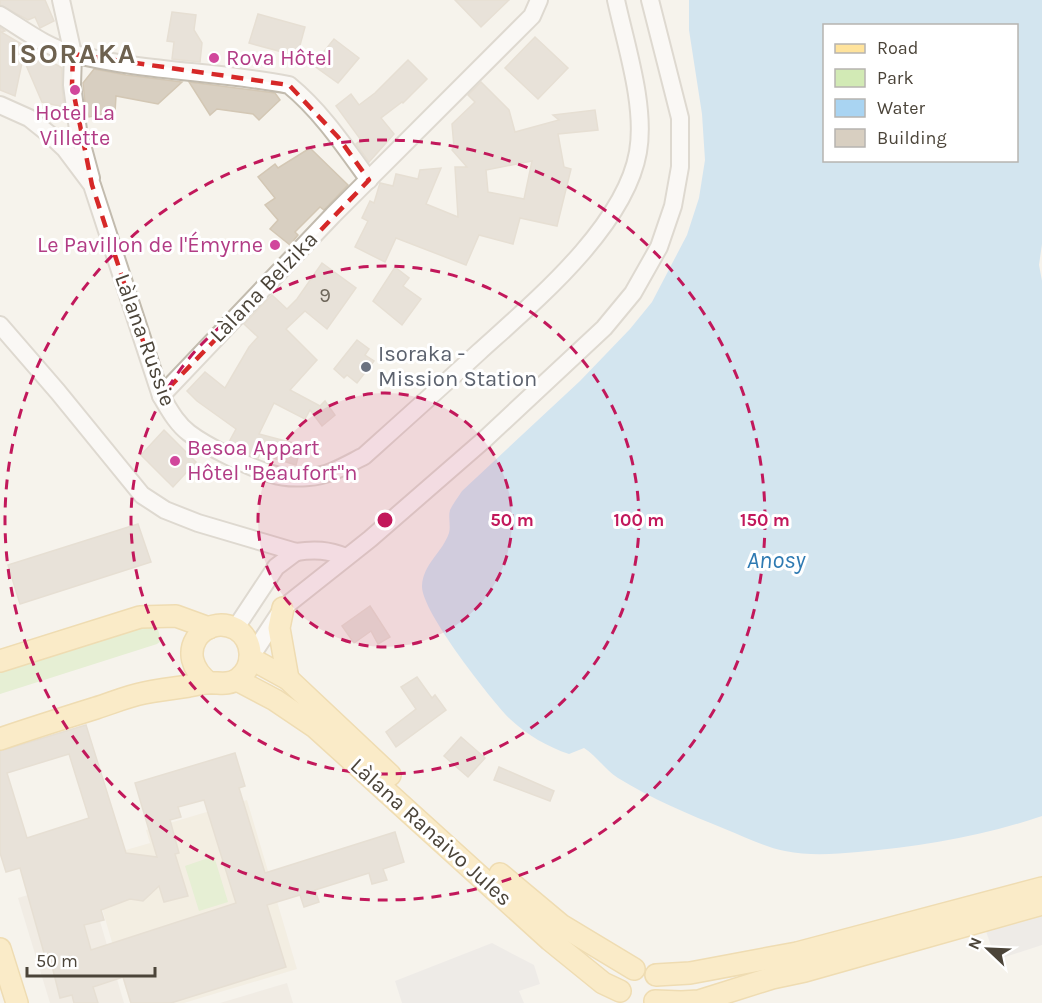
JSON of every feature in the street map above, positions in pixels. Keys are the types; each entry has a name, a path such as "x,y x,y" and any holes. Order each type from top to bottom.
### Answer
{"main road":[{"path":"284,608 279,628 288,679"},
{"path":"0,661 140,616 176,616 209,628"},
{"path":"0,739 142,693 209,682 223,685 237,680 247,671 250,648 245,637 235,629 222,625 209,628 201,632 195,640 192,660 195,669 209,682"},
{"name":"Làlana Ranaivo Jules","path":"250,658 288,679 514,888 561,925 634,969 646,968 656,975"},
{"name":"Làlana Ranaivo Jules","path":"237,680 275,700 315,727 550,940 624,999"},
{"path":"1042,888 797,953 690,973 656,975 660,988 654,1002 699,1001 772,978 805,971 1042,904"},
{"path":"0,950 17,1003"},
{"path":"624,999 623,977 634,969"}],"street":[{"path":"61,0 73,54 72,85 78,130 92,185"},
{"name":"Làlana Belzika","path":"161,396 333,215 532,16 539,0"},
{"name":"Làlana Russie","path":"0,105 29,118 49,134 65,149 92,185 161,396 173,416 188,432 210,446 272,474 310,477 333,472 364,456 567,270 597,235 618,203 632,176 641,128 639,105 616,0"},
{"path":"250,658 284,608 370,539 485,440 604,328 633,293 659,247 673,206 680,166 680,118 650,0"},
{"path":"0,15 34,36 73,54 289,86 301,95 338,137 369,180"},
{"path":"0,325 142,495 165,510 259,542 296,552 312,549 328,550 346,557"},
{"path":"259,542 276,567"},
{"path":"235,629 276,567 296,552"}],"highlighted area":[{"path":"73,54 289,85 338,137 369,180 161,396 92,185 72,85"}],"shaded area":[{"path":"247,800 297,969 184,1003 130,1003 88,861 150,843 146,830"},
{"path":"87,877 124,1003 50,1003 18,898"},
{"path":"1042,894 1042,945 996,960 980,914"},
{"path":"492,943 534,965 540,984 519,991 524,1003 402,1003 395,981"},
{"path":"287,983 293,1003 220,1003"}],"green space":[{"path":"142,605 153,610 161,641 157,644 0,694 0,649"},
{"path":"214,856 228,902 199,911 185,866"}],"water":[{"name":"Anosy","path":"689,0 1042,0 1042,244 1039,265 1042,281 1042,816 974,835 881,850 813,854 794,853 762,844 684,812 631,786 613,775 584,748 569,754 523,730 501,709 458,655 433,615 425,598 423,578 446,540 450,530 450,510 462,491 580,381 630,329 652,302 687,235 699,198 705,160 702,114 689,30"}],"building":[{"path":"0,0 45,0 54,21 40,28 35,17 28,20 0,5"},
{"path":"455,0 509,0 481,27"},
{"path":"172,12 196,15 194,30 202,43 200,62 172,59 174,42 167,41"},
{"path":"258,14 305,27 297,56 249,43"},
{"path":"0,27 5,31 1,32 62,68 64,107 42,102 23,58 15,96 0,90"},
{"path":"535,37 568,68 538,99 505,68"},
{"path":"334,39 359,58 338,83 313,65"},
{"path":"408,60 427,79 403,103 381,118 394,134 369,162 356,144 361,140 336,106 351,94 359,105 375,93"},
{"path":"94,69 182,82 158,104 116,96 115,112 89,117 86,112 83,83"},
{"path":"189,82 275,93 280,100 259,120 253,114 217,109 210,115"},
{"path":"481,82 509,110 515,132 559,120 553,115 595,110 598,130 558,134 564,167 571,169 557,226 520,218 513,244 479,235 466,265 396,238 385,262 355,247 368,221 362,218 370,201 374,203 380,183 393,186 396,174 418,179 420,170 441,168 426,204 458,217 455,167 467,167 452,150 454,147 452,124 475,102 468,95","holes":["532,161 524,199 488,192 486,170"]},
{"path":"310,148 348,185 324,210 320,207 295,232 298,235 290,245 270,229 278,220 265,205 275,198 258,177 275,164 278,168"},
{"path":"322,263 356,288 327,329 305,311 286,329 317,360 290,390 320,406 325,401 335,415 322,426 310,410 305,419 274,403 259,434 301,445 296,465 260,454 258,458 228,444 236,429 187,391 205,372 225,388 249,347 258,337 244,324 272,295 287,309 297,299"},
{"path":"395,267 409,278 403,286 421,299 402,325 373,301"},
{"path":"357,340 369,349 365,355 374,361 357,383 347,375 344,378 334,369"},
{"path":"164,430 196,462 173,487 141,455"},
{"path":"138,524 151,562 20,604 8,565"},
{"path":"370,606 390,637 378,644 371,631 354,643 342,626"},
{"path":"417,677 432,698 435,695 446,710 396,747 386,732 416,709 401,687"},
{"path":"86,725 126,853 157,857 135,783 235,753 245,786 239,788 265,873 395,832 404,862 383,869 387,880 372,884 369,873 315,890 319,902 304,907 300,895 267,905 286,967 171,1003 131,1003 123,977 93,987 98,1003 74,1003 72,995 60,998 52,966 48,967 20,868 6,872 0,853 0,751","holes":["69,754 89,818 27,838 7,773","204,800 236,903 91,950 84,925 104,920 101,910 130,899 143,901 159,886 164,902 188,896 175,854 179,853 170,820 181,817 178,807"]},
{"path":"461,737 485,758 468,777 444,756"},
{"path":"499,767 554,791 550,801 494,780"}],"place":[{"name":"Rova Hôtel","path":"214,58"},
{"name":"Hotel La Villette","path":"75,90"},
{"name":"Le Pavillon de l'Émyrne","path":"275,245"},
{"name":"Isoraka - Mission Station","path":"366,367"},
{"name":"Besoa Appart Hôtel \"Beaufort\"n","path":"175,461"}],"district":[{"name":"ISORAKA","path":"73,53"}]}
